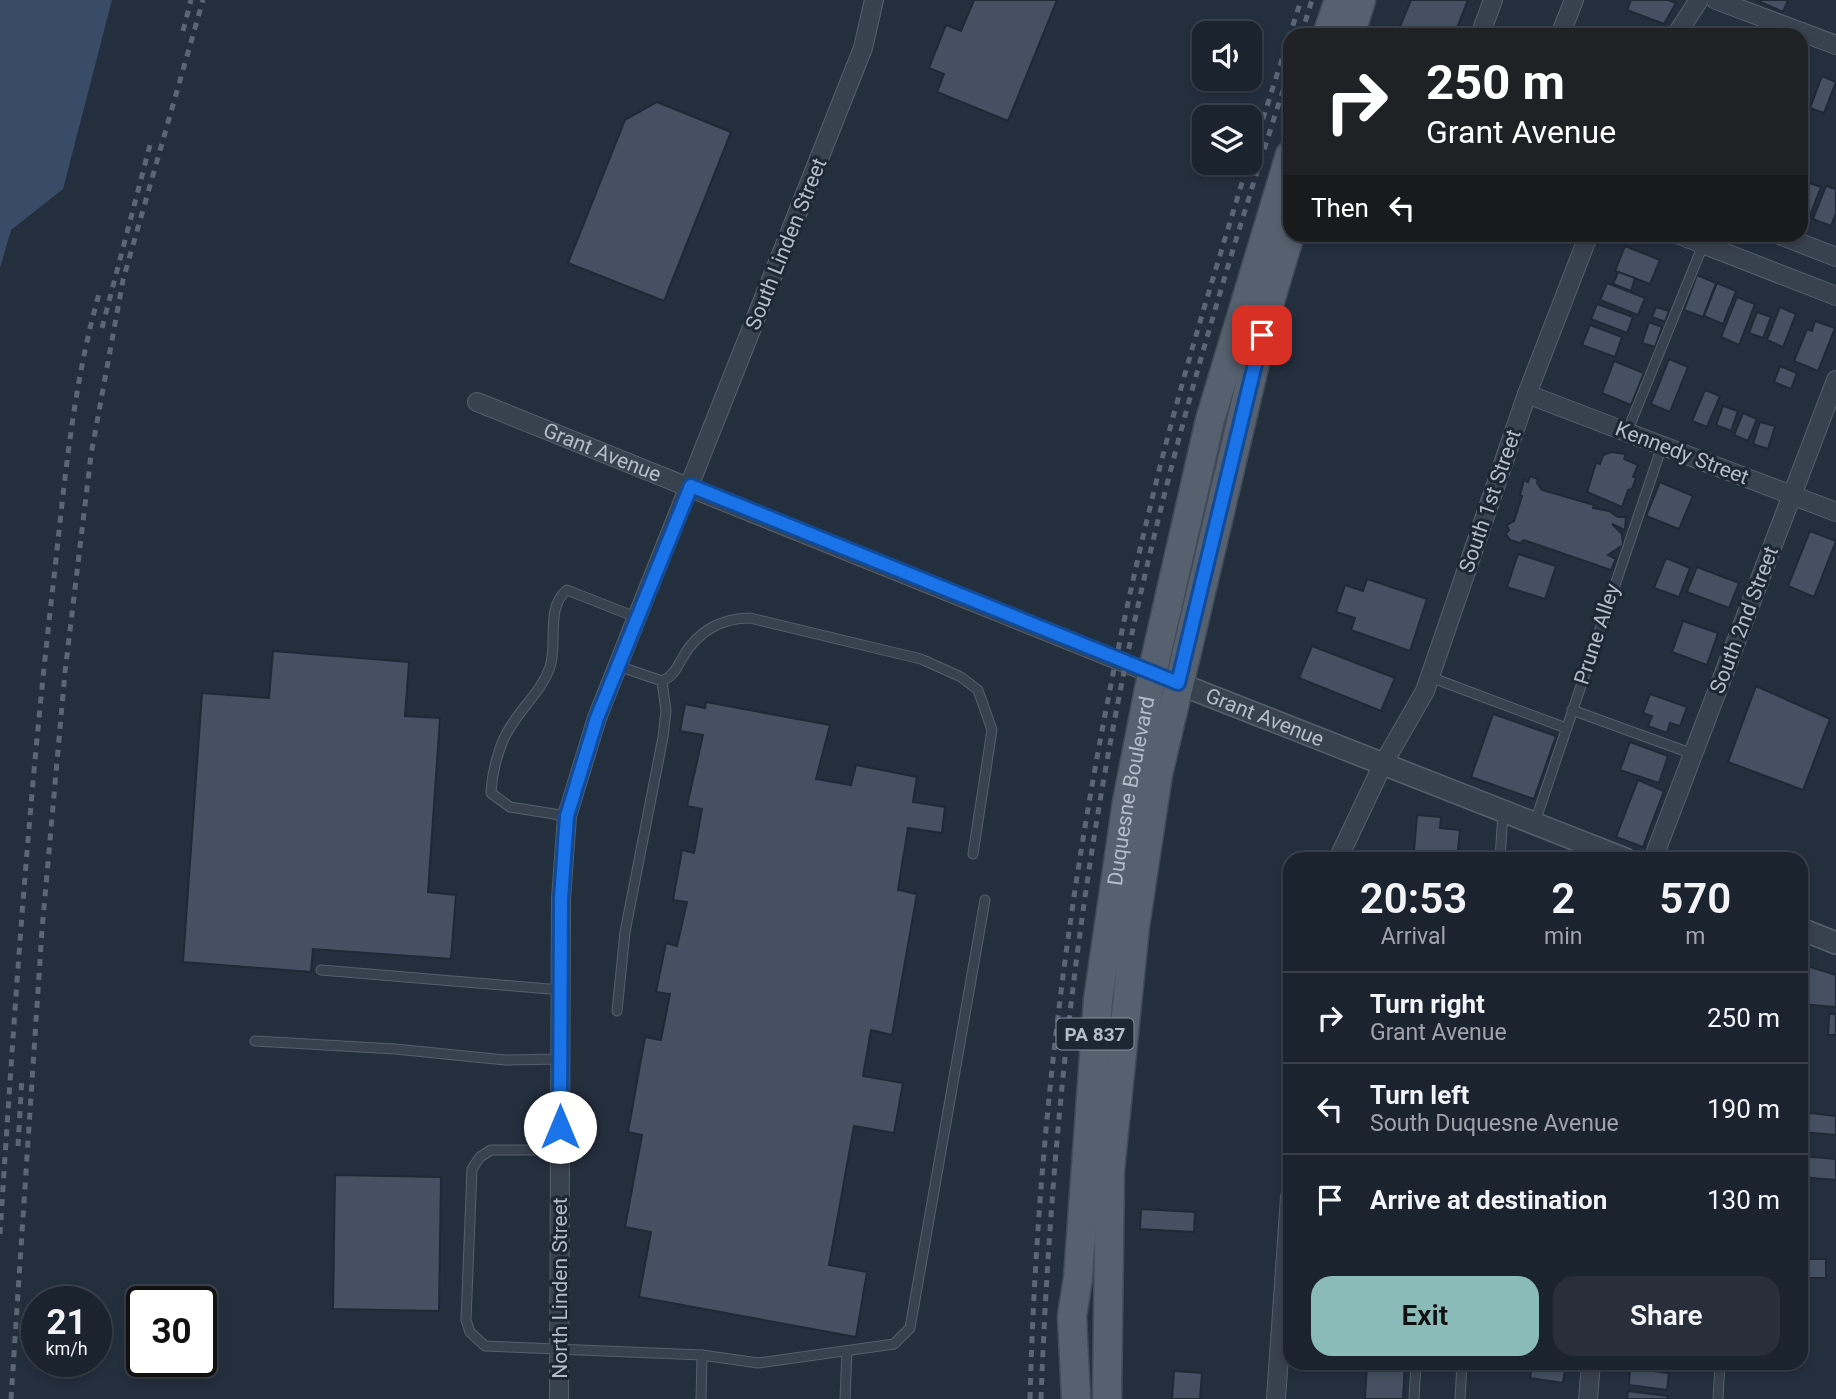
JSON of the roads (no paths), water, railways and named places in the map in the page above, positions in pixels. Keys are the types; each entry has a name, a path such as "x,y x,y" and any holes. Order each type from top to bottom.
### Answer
{"main road":[{"path":"1329,28 1339,0"},
{"path":"1352,28 1362,0"},
{"name":"Duquesne Boulevard","path":"1076,1399 1072,1316 1078,1278 1098,1000 1127,802 1152,674 1210,420 1283,178"},
{"name":"PA 837","path":"1178,683 1268,308 1288,242"},
{"name":"Duquesne Boulevard","path":"1107,1399 1110,1170 1135,926 1158,774 1178,683"},
{"path":"1067,1399 1072,1316 1088,1295 1107,1289"}],"street":[{"name":"South Linden Street","path":"691,486 863,48 874,0"},
{"path":"1483,28 1493,0"},
{"path":"1563,28 1574,0"},
{"path":"1681,28 1699,0"},
{"path":"1716,0 1780,28"},
{"path":"1808,37 1836,45"},
{"name":"South 1st Street","path":"1341,852 1383,764 1430,677 1527,394 1586,242"},
{"path":"1696,242 1836,296"},
{"path":"1798,242 1836,257"},
{"name":"South 2nd Street","path":"1656,852 1836,380"},
{"name":"Kennedy Street","path":"1527,394 1836,512"},
{"name":"Grant Avenue","path":"477,402 1152,674 1608,852"},
{"name":"North Linden Street","path":"559,1399 561,899 567,816 582,761 691,486"},
{"path":"1808,932 1836,943"},
{"path":"1276,1399 1283,1298"},
{"path":"1588,1399 1590,1370"}],"lane":[{"path":"1627,432 1703,245"},
{"name":"Prune Alley","path":"1535,822 1662,446"},
{"path":"567,816 510,807 491,793 491,781 509,729 544,681 551,665 554,614 559,597 567,590 638,618"},
{"path":"662,681 676,670 695,638 736,618 883,649 921,659 961,677 978,690 992,730 973,854"},
{"path":"618,666 662,681"},
{"path":"1430,677 1566,728"},
{"path":"617,1012 625,932 663,737 666,711 662,681"},
{"path":"1572,710 1693,754"},
{"path":"1500,852 1503,810"},
{"path":"560,1150 491,1150 480,1157 471,1169 466,1320 470,1332 485,1346 702,1355 758,1363 894,1345 910,1328 985,900"},
{"path":"321,970 561,990"},
{"path":"255,1041 395,1049 505,1060 560,1059"},
{"path":"845,1399 847,1351"},
{"path":"701,1399 702,1355"},
{"path":"1414,1399 1416,1370"},
{"path":"1460,1399 1462,1370"},
{"path":"1718,1399 1720,1370"}],"water":[{"path":"0,0 112,0 63,189 11,230 0,268"}],"railway":[{"path":"183,31 191,0"},
{"path":"11,1399 42,930 65,672 91,455 123,280 203,0"},
{"path":"1292,28 1301,0"},
{"path":"1303,28 1312,0"},
{"path":"1262,122 1283,56"},
{"path":"1041,1399 1058,1131 1077,953 1104,775 1137,609 1175,453 1218,299 1283,91"},
{"path":"102,328 150,145"},
{"path":"1030,1399 1042,1170 1068,942 1085,828 1128,603 1164,450 1244,175"},
{"path":"0,1234 22,910 44,667 70,439 82,366 99,294"},
{"path":"18,1146 22,1076"}]}
